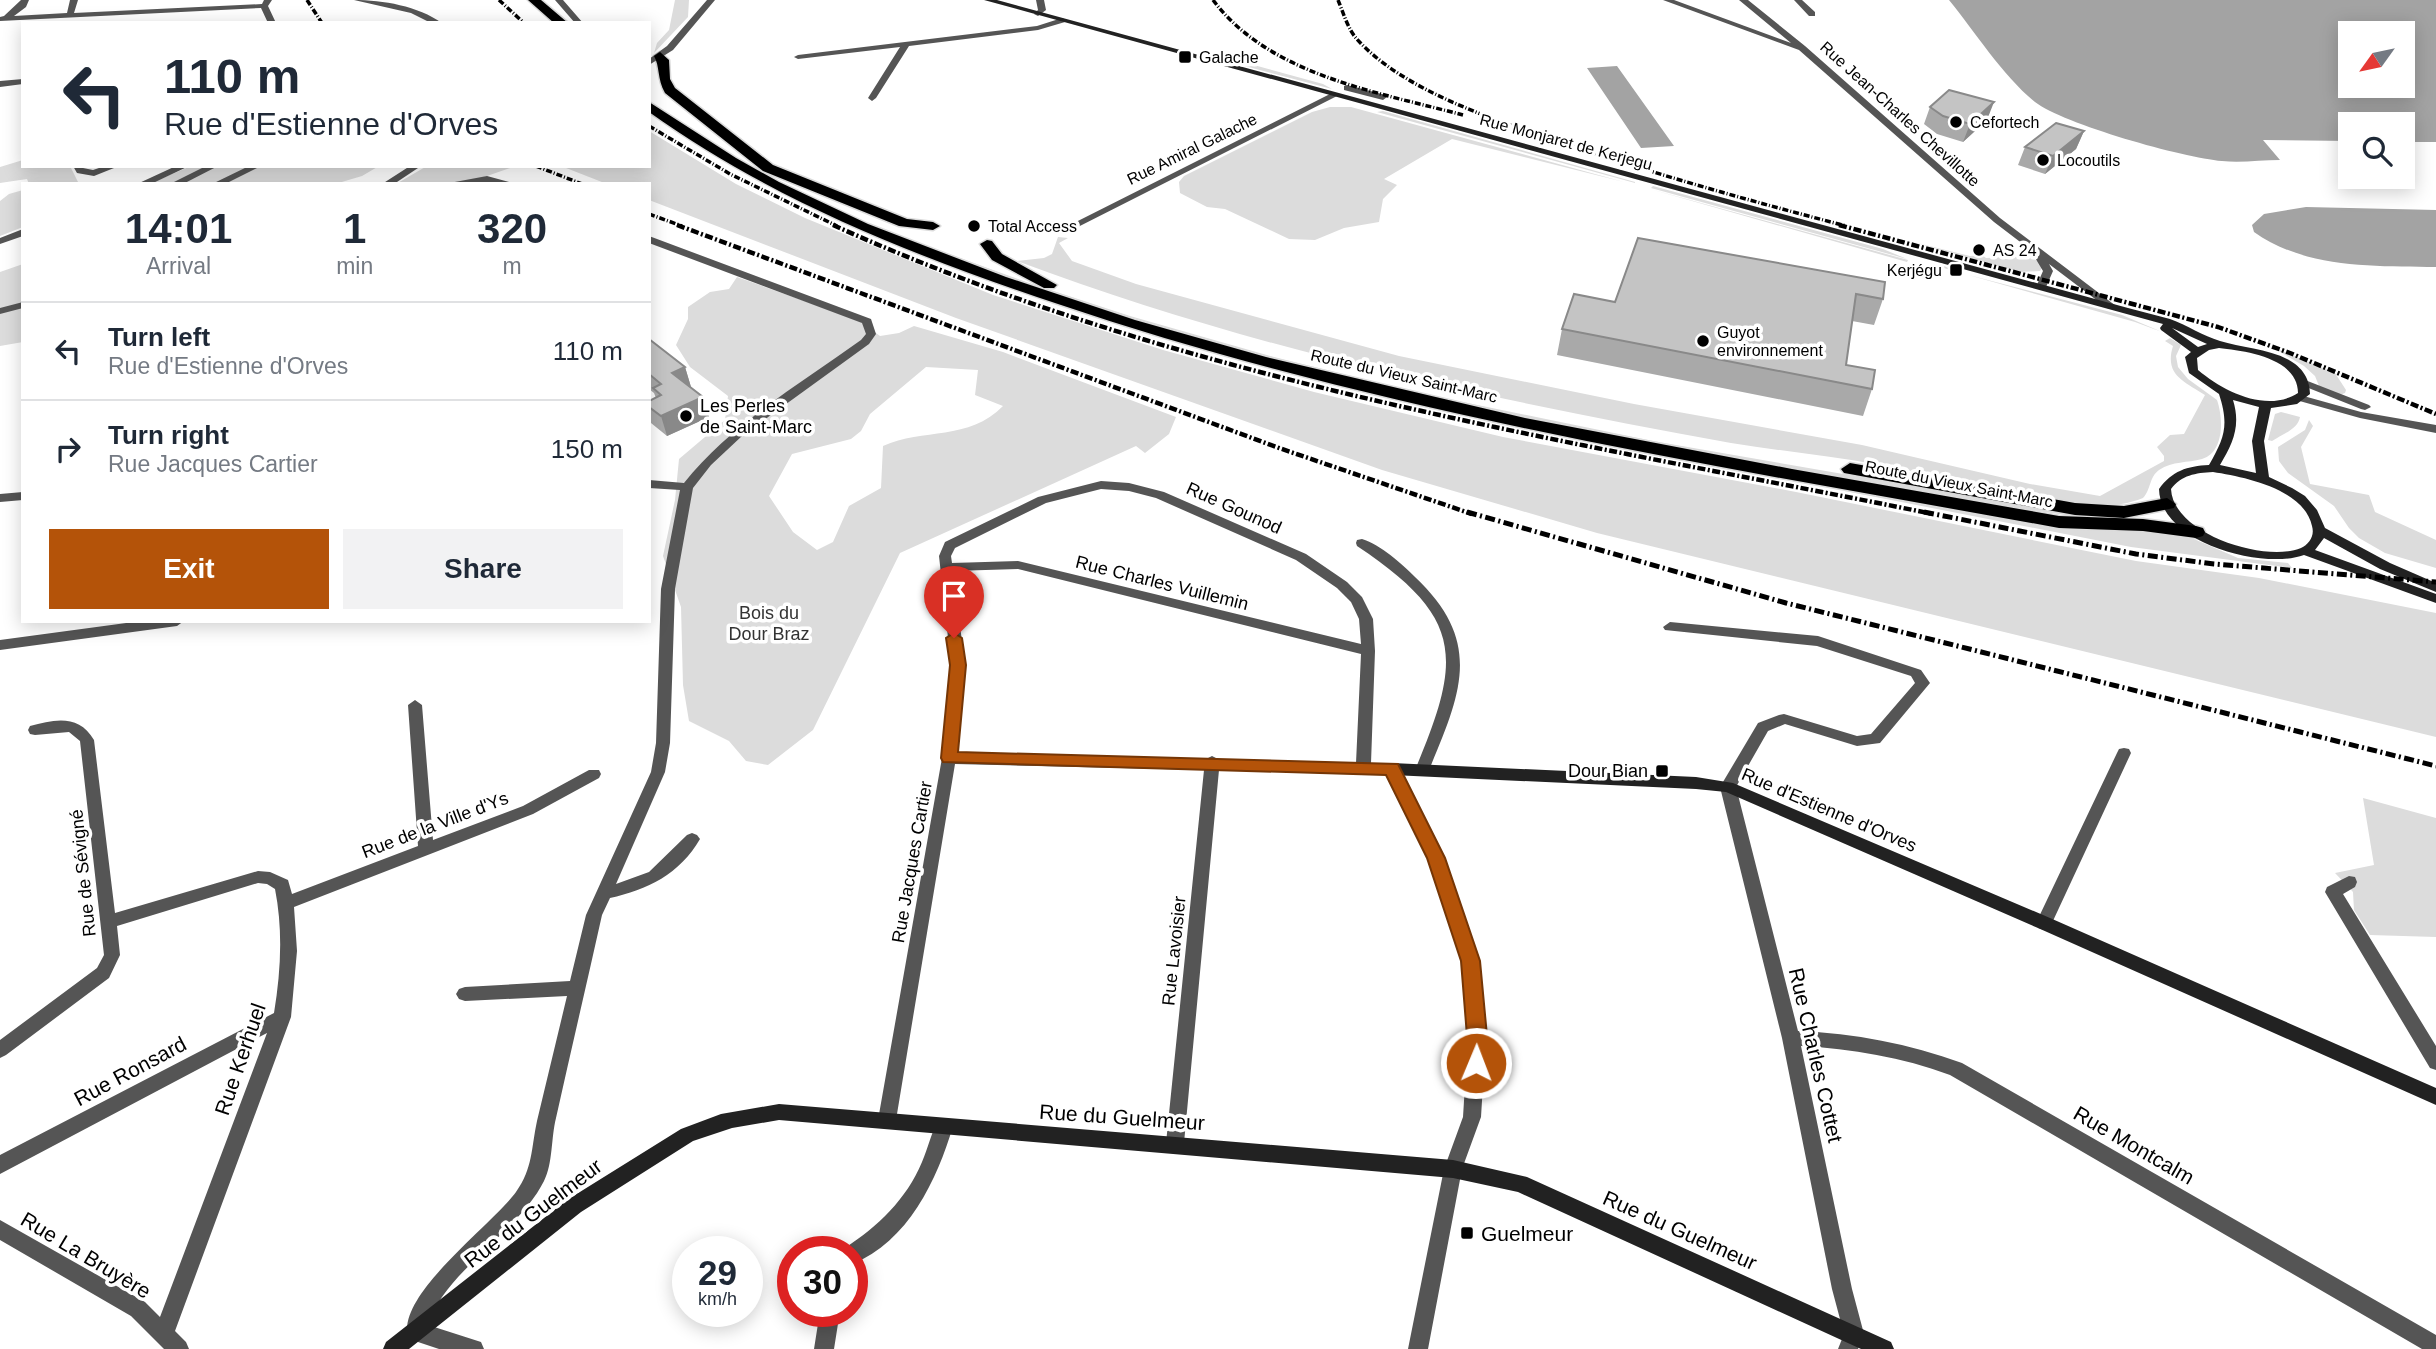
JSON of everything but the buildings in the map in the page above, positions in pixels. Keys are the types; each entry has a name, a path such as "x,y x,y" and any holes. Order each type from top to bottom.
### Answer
{"highway":[{"path":"534,0 560,21"},
{"path":"522,6 541,21"},
{"path":"655,60 663,60 664,79 670,90 710,125 768,168 904,223 933,226"},
{"name":"Route du Vieux Saint-Marc","path":"651,91 710,133 768,168 835,202 1049,285 1217,337 1402,385 1639,434 2075,509 2124,512 2167,504"},
{"name":"Route du Vieux Saint-Marc","path":"651,107 723,156 781,188 853,222 1038,294 1212,347 1421,401 1628,444 2059,522 2143,525 2196,532"},
{"path":"987,244 998,257 1049,285"}],"street":[{"path":"3,19 23,5 25,0"},
{"path":"70,15 74,0"},
{"path":"358,0 413,11 434,21"},
{"path":"559,0 577,21"},
{"path":"655,60 711,0"},
{"name":"Rue Monjaret de Kerjegu","path":"988,0 2136,313 2167,322 2220,345"},
{"path":"1038,14 1042,10 1040,0"},
{"path":"1667,0 1802,48"},
{"name":"Rue Jean-Charles Chevillotte","path":"1743,0 1802,48 1997,220 2111,306"},
{"path":"1798,0 1812,14"},
{"path":"3,19 192,11 266,3 271,21"},
{"path":"192,11 196,21"},
{"path":"86,21 94,14"},
{"path":"798,57 1038,28 1062,20"},
{"path":"872,98 906,44"},
{"path":"0,84 21,81"},
{"path":"1347,88 1383,97"},
{"name":"Rue Amiral Galache","path":"1063,231 1335,95"},
{"path":"78,168 80,171 94,173 109,168"},
{"path":"147,182 180,168"},
{"path":"179,182 210,168"},
{"path":"228,168 241,173"},
{"path":"221,182 252,168"},
{"path":"390,182 414,168"},
{"path":"458,182 471,179 494,182"},
{"path":"0,241 21,233"},
{"path":"474,1349 416,1332 423,1308 438,1286 521,1201 537,1176 545,1126 594,915 657,772 663,731 668,589 687,487 706,462 738,434 865,342 871,334 867,321 651,240"},
{"path":"2036,252 2048,271 2041,287"},
{"path":"0,312 21,306"},
{"name":"Rue Monjaret de Kerjegu","path":"2136,313 2167,329 2196,351"},
{"path":"2305,383 2304,394 2300,398 2287,403 2266,404 2225,394 2211,387 2193,371 2191,357 2196,351 2220,345 2249,349 2291,367 2305,383 2349,402 2431,428"},
{"path":"2213,468 2234,423 2225,394"},
{"path":"2300,398 2360,415 2431,428"},
{"path":"2263,478 2256,448 2266,404"},
{"path":"2213,468 2263,478 2303,502 2315,516 2320,530 2317,542 2305,551 2287,555 2265,555 2241,551 2196,532 2178,518 2167,504 2165,489 2172,477 2189,470 2213,468"},
{"path":"651,484 687,487"},
{"name":"Rue Gounod","path":"946,567 945,556 950,545 1042,500 1083,487 1101,485 1129,487 1160,495 1301,557 1320,568 1357,600 1366,619 1368,651 1363,767"},
{"path":"0,498 21,496"},
{"path":"2320,530 2385,566 2436,589"},
{"path":"1363,543 1391,561 1419,587 1446,627 1455,660 1450,690 1422,770"},
{"path":"2305,551 2436,599"},
{"name":"Rue Charles Vuillemin","path":"946,567 1018,565 1368,651"},
{"name":"Rue Jacques Cartier","path":"887,1120 949,758 958,665 946,567"},
{"path":"0,645 162,623"},
{"path":"1670,628 1818,642 1916,673 1923,683 1875,739 1857,741 1784,719 1763,727 1728,787"},
{"path":"415,705 426,849"},
{"name":"Rue de Sévigné","path":"0,1050 103,973 112,955 87,740 83,730 73,726 35,730"},
{"path":"2044,923 2124,752"},
{"name":"Rue d'Estienne d'Orves","path":"949,758 1363,767 1696,783 1728,787 2044,923 2436,1097"},
{"name":"Rue Lavoisier","path":"1175,1143 1212,762"},
{"path":"1392,769 1436,858 1470,961 1477,1036 1472,1117 1453,1168 1418,1349"},
{"name":"Rue de la Ville d'Ys","path":"286,903 528,810 594,774"},
{"name":"Rue Charles Cottet","path":"1728,787 1791,1038 1851,1341"},
{"path":"603,892 642,885 661,874 692,839"},
{"path":"108,922 258,877 270,878 282,885 286,903"},
{"path":"2349,882 2333,892 2436,1062"},
{"name":"Rue Kerhuel","path":"164,1334 282,1017 287,986 286,903"},
{"path":"465,994 576,988"},
{"name":"Rue Ronsard","path":"0,1165 282,1017"},
{"name":"Rue Montcalm","path":"1791,1038 1824,1039 1919,1054 1956,1069 2436,1346"},
{"name":"Rue du Guelmeur","path":"393,1349 574,1206 706,1125 739,1116 779,1112 1453,1168 1520,1183 1851,1341 1884,1349"},
{"path":"868,1243 897,1220 919,1194 935,1160 944,1126"},
{"name":"Rue La Bruyère","path":"0,1229 11,1238 138,1309 178,1349"},
{"path":"824,1349 828,1327"}],"green space":[{"path":"675,0 689,0 688,17 654,53 657,43 669,30"},
{"path":"1207,52 1323,84 1332,89 1203,55"},
{"path":"1330,107 1351,107 1624,182 1452,139 1384,179 1397,185 1383,199 1379,222 1344,228 1315,240 1289,239 1225,209 1207,207 1180,193 1179,182 1184,176 1312,112"},
{"path":"1383,111 1635,182 1635,183 1377,112"},
{"path":"651,132 736,184 805,218 993,295 1163,350 1314,392 1503,437 1796,492 2136,561 2259,578 2436,613 2436,737 1597,533 1382,470 956,318 651,201 651,182 602,182 566,168 651,168"},
{"path":"21,161 21,168 71,168 78,182 28,182 27,179 0,183 0,167"},
{"path":"186,168 376,168 362,176 342,182 154,182"},
{"path":"424,168 510,168 470,182 399,182"},
{"path":"1653,186 1883,249 1907,259 1651,188"},
{"path":"1650,189 1908,260 1907,262"},
{"path":"21,191 21,228 0,236 0,201 9,194"},
{"path":"1058,237 1068,238 1059,243 1072,261 1136,284 1399,356 1634,404 1862,445 2030,484 2100,496 2164,461 2164,456 2157,447 2170,435 2184,434 2205,395 2183,381 2174,371 2171,364 2173,346 2165,341 2170,338 2181,345 2176,356 2178,367 2188,379 2217,400 2220,433 2215,449 2209,455 2159,470 2153,476 2143,498 2106,506 2066,503 1880,465 1731,443 1550,408 1281,345 1104,292 1017,261 1044,258 1052,254"},
{"path":"1913,242 1986,258 2029,256 2039,262 2042,268 2040,271 2020,272"},
{"path":"924,247 1130,316 1274,357 1424,394 1653,441 2103,519 1978,502 1664,446 1449,402 1237,348 1132,318 1028,284"},
{"path":"21,265 21,342 0,346 0,272"},
{"path":"1968,275 2122,315 2162,332 2135,322"},
{"name":"Bois du Dour Braz","path":"737,277 858,320 880,336 899,333 914,326 1003,352 1176,417 1169,434 1145,453 1136,446 900,553 813,730 768,765 746,761 729,741 689,721 683,685 681,607 663,556 675,500 679,459 725,420 728,396 690,367 676,345 688,319 688,307 710,292 729,289","holes":["926,367 978,370 975,395 1003,406 976,424 883,446 881,488 849,506 833,542 817,550 793,532 769,496 792,454 851,439 861,431 870,414"]},
{"path":"2270,346 2335,373 2346,390 2345,393 2340,395 2319,386 2315,376 2304,366"},
{"path":"2281,412 2300,417 2299,421 2272,441 2268,440 2275,414"},
{"path":"2309,420 2313,426 2301,447 2310,484 2369,495 2375,512 2436,540 2436,568 2385,553 2359,538 2334,506 2288,473 2279,461 2278,447 2305,430"},
{"path":"1844,487 2067,527 2187,536 2238,558 2288,563 2292,568 2131,547 1845,491"},
{"path":"2363,798 2436,818 2436,937 2370,935 2354,910 2353,892 2335,873 2374,865"}],"shaded area":[{"path":"1949,0 2436,0 2436,142 2415,142 2415,112 2338,112 2338,141 2263,140 2280,160 2244,162 2204,159 2096,130 2050,111 2035,102 2001,67"},
{"path":"1617,66 1674,146 1641,148 1587,68"},
{"path":"2306,207 2436,210 2436,267 2365,265 2318,259 2274,244 2254,232 2252,225 2264,214"}],"railway":[{"path":"307,0 321,21"},
{"path":"499,0 522,21"},
{"path":"1213,0 1236,26 1294,63 1361,88 1463,115"},
{"path":"1338,0 1353,34 1376,57 1425,89 1482,115 1634,166 1846,226"},
{"path":"651,127 730,174 837,226"},
{"path":"541,168 577,182"},
{"path":"651,215 682,226"},
{"path":"677,225 1279,448 1472,514"},
{"path":"833,225 965,279 1100,326 1236,366 1514,431 1933,514"},
{"path":"1839,225 2218,327 2290,353 2436,414"},
{"path":"1467,512 1786,603 2436,766"},
{"path":"1924,512 2136,554 2214,564 2436,582"}],"place":[{"name":"Galache","path":"1185,57"},
{"name":"Cefortech","path":"1956,122"},
{"name":"Locoutils","path":"2043,160"},
{"name":"Total Access","path":"974,226"},
{"name":"AS 24","path":"1979,250"},
{"name":"Kerjégu","path":"1956,270"},
{"name":"Guyot environnement","path":"1703,341"},
{"name":"Les Perles de Saint-Marc","path":"686,416"},
{"name":"Dour Bian","path":"1662,771"},
{"name":"Guelmeur","path":"1467,1233"}],"route":[{"path":"954,638 958,665 949,758 1212,762 1392,769 1436,858 1470,961 1477,1036 1476,1063"}]}
